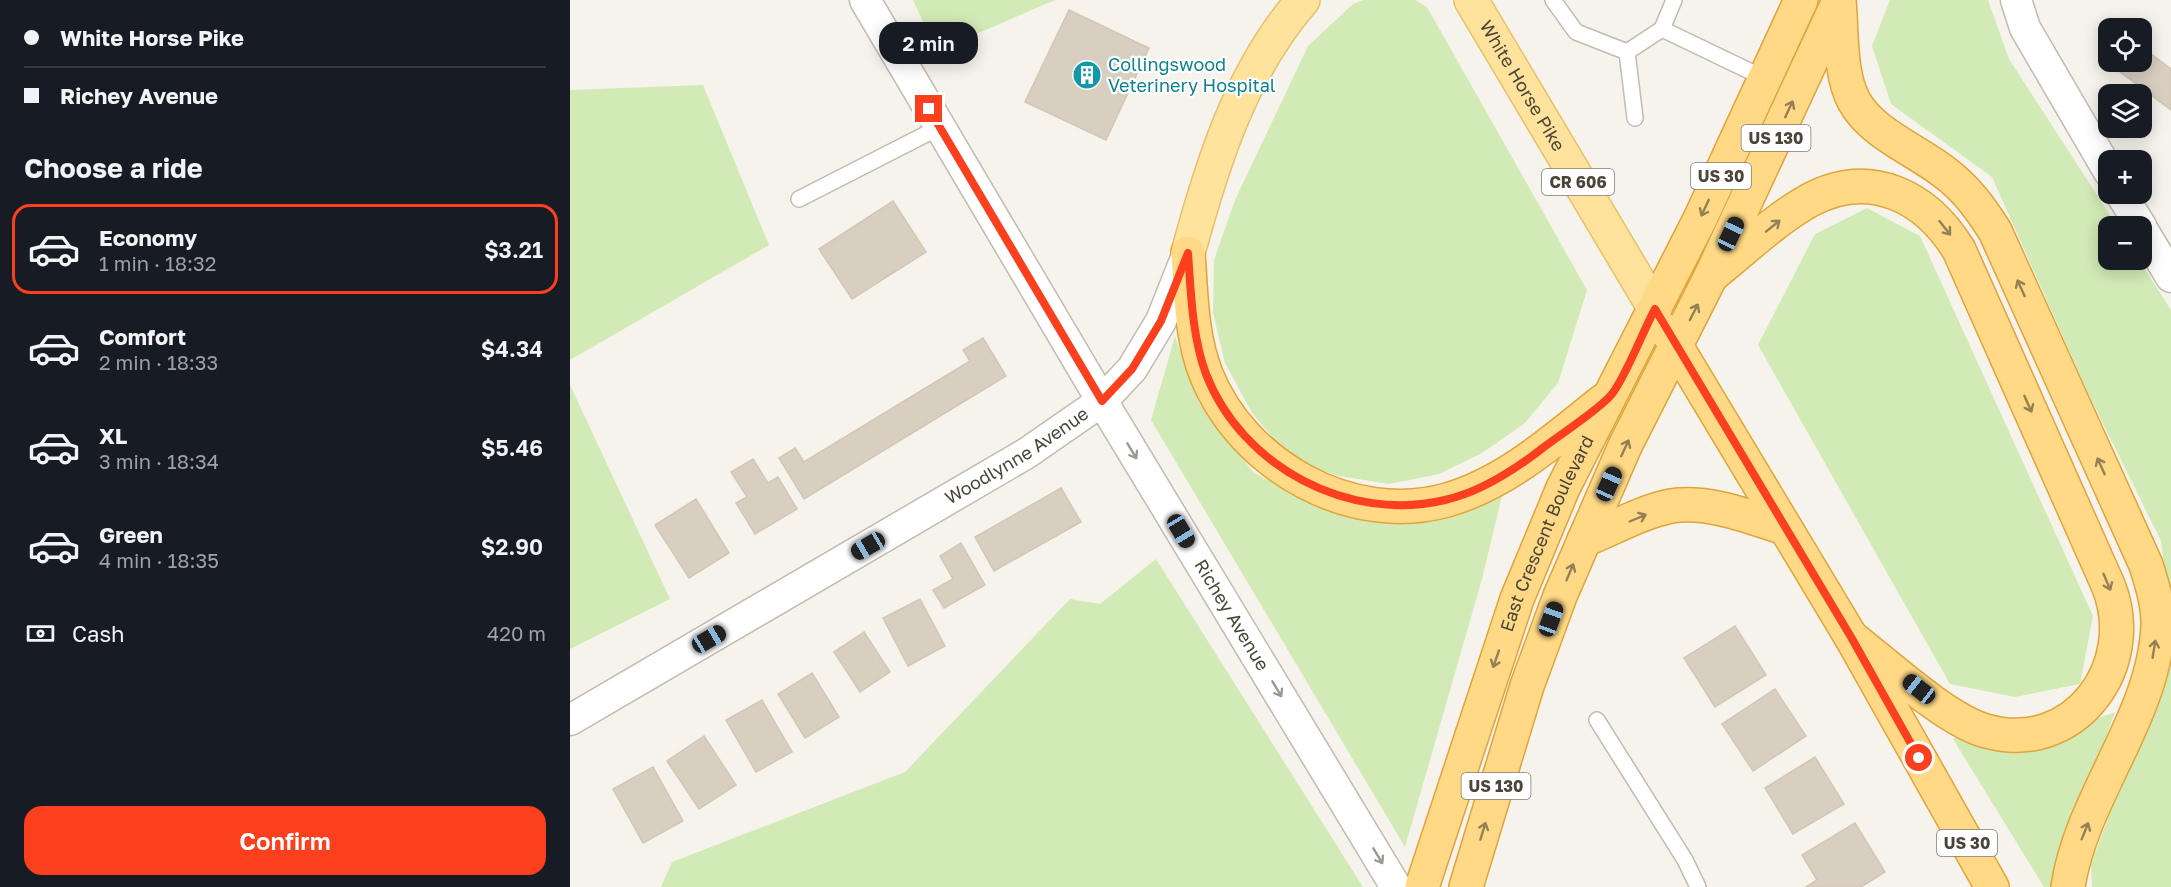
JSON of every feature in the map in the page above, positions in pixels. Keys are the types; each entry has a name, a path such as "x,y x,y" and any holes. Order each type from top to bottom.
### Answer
{"highway":[{"name":"East Crescent Boulevard","path":"1422,887 1517,599 1563,488 1655,309 1766,79 1801,0"},
{"path":"1839,0 1846,76 1854,101 1881,129 1936,166 1964,189 1995,231 2146,565 2152,585 2158,624 2151,666 2142,695 2080,843 2068,887"},
{"name":"East Crescent Boulevard","path":"1466,887 1527,686 1584,540 1625,446 1712,276 1839,0"},
{"path":"1712,276 1793,210 1827,193 1866,187 1883,189 1900,194 1939,220 1959,250 2108,585 2115,601 2118,629 2109,674 2090,702 2076,714 2051,728 2031,733 2011,734 1988,732 1953,716 1851,637"},
{"path":"1188,253 1197,340 1206,374 1223,406 1248,439 1291,475 1351,501 1383,506 1415,505 1447,500 1484,486 1530,458 1612,394"},
{"name":"White Horse Pike","path":"1655,309 1851,637 1992,887"},
{"path":"1584,540 1672,506 1694,505 1731,512 1785,528"}],"main road":[{"name":"Woodlynne Avenue","path":"1188,253 1211,167 1249,83 1265,52 1303,0"},
{"name":"White Horse Pike","path":"1471,0 1655,309"}],"street":[{"name":"Richey Avenue","path":"865,0 1102,401 1396,887"},
{"path":"2016,0 2025,28 2098,153"},
{"path":"2152,246 2171,277"},
{"name":"Woodlynne Avenue","path":"570,720 1027,453 1102,401 1132,369 1161,321 1188,253"}],"lane":[{"path":"1553,0 1576,32 1627,51"},
{"path":"1627,51 1662,29 1674,0"},
{"path":"1662,29 1766,79"},
{"path":"1627,51 1635,118"},
{"path":"799,199 940,127"},
{"path":"1597,720 1685,860 1698,887"}],"green space":[{"path":"913,0 1055,0 937,51"},
{"path":"1363,0 1415,0 1427,7 1587,290 1558,383 1524,424 1482,453 1439,474 1389,484 1339,476 1292,460 1252,413 1225,363 1213,313 1214,260 1235,200 1308,46 1353,4"},
{"path":"1890,0 1988,0 2009,59 2098,197 2098,204 2103,204 2111,216 2098,216 2098,270 2145,270 2171,310 2171,618 2161,541 2088,393 1992,177 1891,104 1872,46"},
{"path":"703,85 769,245 570,360 570,90"},
{"path":"1867,208 1920,236 2093,616 2080,684 2015,697 1950,684 1758,345 1815,234"},
{"path":"1175,336 1199,403 1254,473 1321,507 1392,524 1441,516 1502,496 1482,579 1405,847 1151,420"},
{"path":"570,385 670,599 570,649"},
{"path":"1156,559 1363,887 661,887 672,862 905,772 1070,599 1100,604"},
{"path":"2171,634 2171,887 2092,887 2091,864 2137,740"},
{"path":"2115,712 2051,887 2044,887 1953,739 1959,736 1981,747 2013,751"}],"building":[{"name":"Collingswood Veterinery Hospital","path":"1069,10 1149,48 1106,140 1025,102"},
{"path":"2152,55 2171,69 2171,110 2152,96 2152,84 2136,84 2120,72 2152,72"},
{"path":"893,201 926,252 852,299 819,249"},
{"path":"983,338 1006,376 804,499 779,458 795,448 804,462 970,361 963,350"},
{"path":"753,459 768,483 778,477 797,509 755,534 736,503 747,497 731,472"},
{"path":"1061,488 1081,522 994,571 975,537"},
{"path":"696,499 729,553 689,578 655,525"},
{"path":"961,543 985,585 944,608 933,590 953,579 940,556"},
{"path":"920,599 945,646 908,666 883,618"},
{"path":"1735,626 1766,675 1715,707 1684,658"},
{"path":"864,632 890,672 860,692 834,652"},
{"path":"812,673 839,717 805,738 778,694"},
{"path":"1775,689 1806,736 1753,771 1722,724"},
{"path":"762,700 792,752 756,772 726,720"},
{"path":"704,736 736,785 699,809 667,761"},
{"path":"1815,757 1844,804 1793,834 1765,788"},
{"path":"653,767 683,821 643,843 613,789"},
{"path":"1855,823 1885,872 1861,887 1806,887 1817,880 1802,855"}],"place":[{"name":"Collingswood Veterinery Hospital","path":"1087,75"}],"route":[{"path":"929,109 1102,401 1132,369 1161,321 1188,253 1197,340 1206,374 1223,406 1248,439 1291,475 1351,501 1383,506 1415,505 1447,500 1484,486 1530,458 1612,394 1655,309 1851,637 1919,758"}]}
